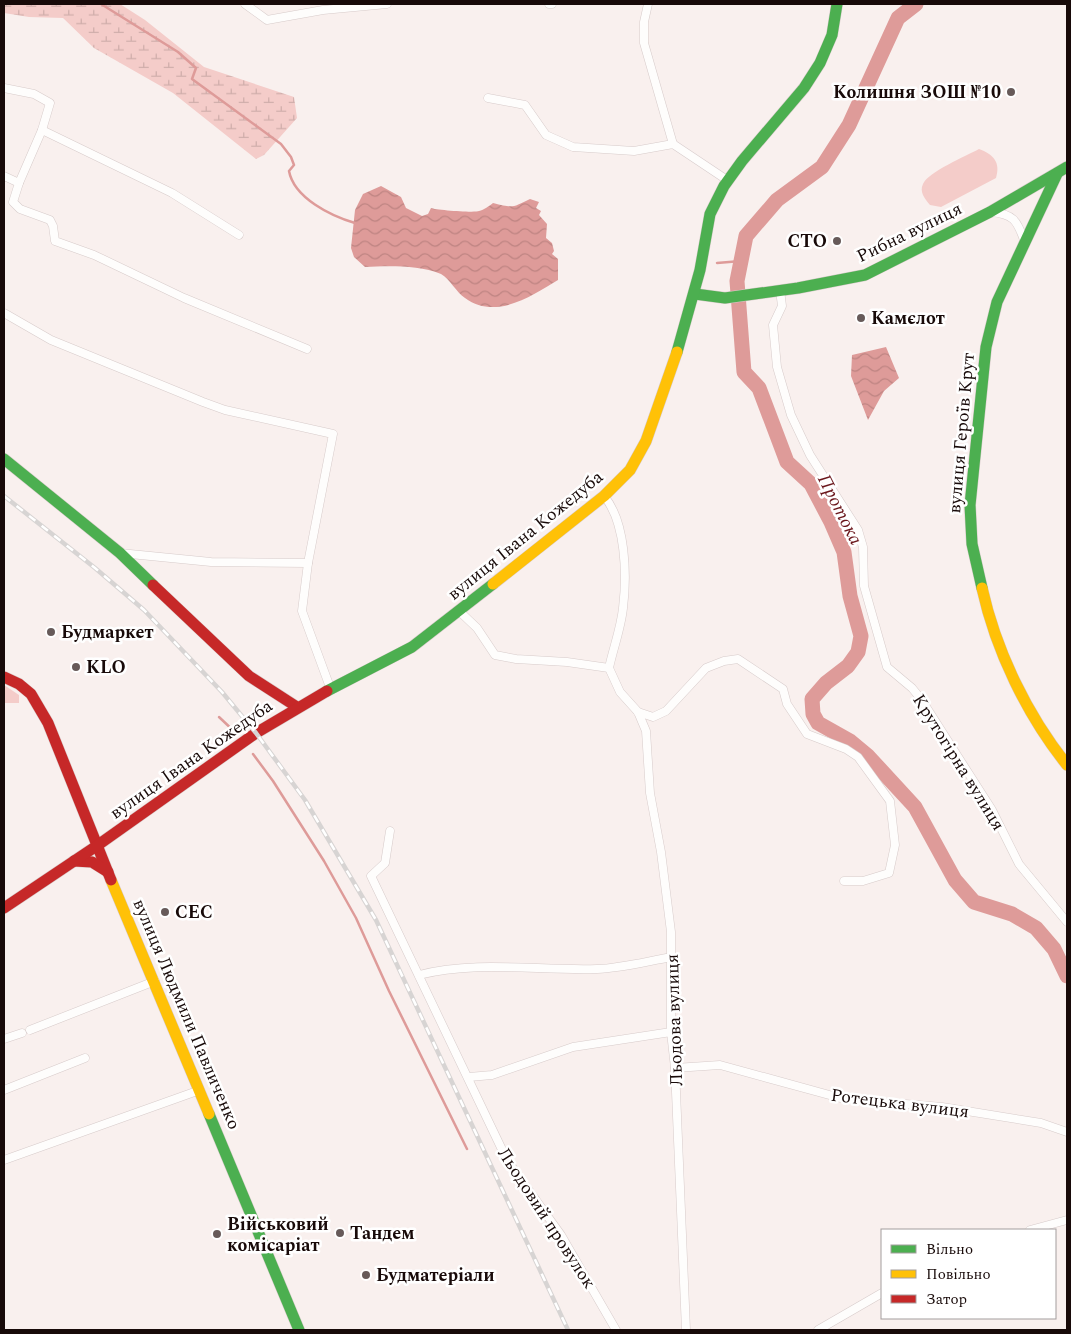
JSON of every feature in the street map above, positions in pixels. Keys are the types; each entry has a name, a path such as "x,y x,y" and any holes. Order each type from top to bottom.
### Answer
{"street":[{"path":"245,4 267,20 323,10 387,4"},
{"path":"648,4 644,22 644,43 673,144 727,180"},
{"name":"вулиця Івана Кожедуба","path":"4,908 117,832 252,736 297,707 412,647 604,496 630,469 643,449 688,324 709,215 727,180 745,155 794,99 823,60 835,29 838,4"},
{"path":"4,88 34,94 50,103 42,130 19,183 13,202 20,209 50,220 53,226 55,241 94,255 184,298 307,349"},
{"path":"488,98 525,106 546,135 573,147 634,151 673,144"},
{"path":"42,130 172,194 239,235"},
{"name":"Рибна вулиця","path":"695,294 725,298 866,275 990,212 1067,167"},
{"name":"вулиця Героїв Крут","path":"1057,174 996,302 986,347 972,467 970,505 972,544 989,619 1027,706 1054,749 1067,765"},
{"path":"4,176 19,183"},
{"path":"990,212 1004,213 1014,218 1024,240"},
{"name":"Крутогірна вулиця","path":"780,290 782,306 773,324 777,367 782,386 791,414 810,454 858,530 863,547 864,586 887,666 912,688 921,699 992,810 1019,864 1067,922"},
{"path":"4,313 51,340 224,410 333,434 308,563 302,611 331,690"},
{"path":"4,459 120,553 249,676 270,692 297,707"},
{"path":"458,610 477,628 495,655 516,660 567,662 609,668 624,609 625,564 612,505 604,496"},
{"path":"120,553 211,562 308,563"},
{"path":"638,712 654,717 666,711 706,668 724,661 738,659 783,689 787,704 808,734 846,748 858,757 890,800 895,845 889,873 863,882 844,881"},
{"name":"Льодова вулиця","path":"609,668 620,692 638,712 646,731 650,793 661,852 672,957 671,1032 675,1068 686,1330"},
{"name":"вулиця Людмили Павличенко","path":"4,677 19,684 31,694 43,712 299,1330"},
{"path":"88,820 99,830 108,833 117,832"},
{"path":"88,820 90,835 79,858 106,867 106,850 117,832"},
{"name":"Льодовий провулок","path":"390,831 385,863 371,876 469,1077 507,1160 561,1235 616,1330"},
{"path":"419,975 444,968 510,966 599,969 672,957"},
{"path":"4,1039 155,981"},
{"path":"469,1077 492,1075 573,1047 671,1032"},
{"path":"4,1090 85,1058"},
{"name":"Ротецька вулиця","path":"675,1068 720,1065 844,1099 942,1107 1041,1123 1067,1132"},
{"path":"4,1160 200,1090"},
{"path":"1034,1229 1067,1220"},
{"path":"818,1330 881,1294"},
{"path":"833,1321 837,1330"}],"green space":[{"path":"4,4 120,4 145,20 204,67 294,97 297,118 264,155 256,159 173,93 94,48 63,18 29,17 4,13"},
{"path":"979,149 995,159 997,163 996,178 941,207 930,205 922,193 922,187 926,179 939,169"},
{"path":"4,685 19,695 19,703 4,703"}],"water":[{"path":"381,186 401,197 406,208 422,216 428,214 431,208 476,212 483,210 493,203 512,206 530,199 539,202 536,208 541,211 539,215 547,224 546,238 552,243 554,251 552,254 558,259 558,280 514,303 489,307 465,298 444,276 432,271 403,267 365,267 354,257 351,248 355,210 363,194"},
{"path":"886,347 899,378 884,391 868,420 851,376 852,355"}],"waterway":[{"path":"101,4 178,52 196,68 192,79 281,144 291,157 294,165 289,171 292,181 298,190 325,211 355,223"},
{"name":"Протока","path":"916,4 898,18 849,125 822,167 777,200 746,236 737,281 744,372 759,388 787,462 811,484 831,522 844,552 850,596 861,636 858,652 848,666 826,683 812,699 813,714 818,723 850,741 868,756 915,807 955,880 974,902 1012,914 1036,928 1054,949 1067,976"},
{"path":"717,263 741,261"},
{"path":"219,717 237,734"},
{"path":"253,754 273,781 324,861 356,918 389,991 467,1149"}],"railway":[{"path":"4,496 95,568 144,610 222,692 256,733 305,800 376,920 568,1330"}],"traffic: fast":[{"path":"677,352 700,270 710,214 724,186 742,161 804,88 820,63 832,35 837,4"},
{"path":"695,294 725,298 798,288 865,275 990,212 1067,167"},
{"path":"982,588 972,544 970,505 986,347 997,302 1057,174"},
{"path":"4,459 120,553 153,585"},
{"path":"327,691 412,647 493,584"},
{"path":"209,1114 299,1330"}],"traffic: slow":[{"path":"493,584 604,496 630,470 646,441 677,352"},
{"path":"982,588 1004,659 1026,704 1052,746 1067,765"},
{"path":"111,880 209,1114"}],"traffic: jam":[{"path":"153,585 249,676 297,707"},
{"path":"4,677 19,684 31,694 48,723 111,880"},
{"path":"4,908 98,845 256,733 327,691"},
{"path":"74,861 92,862 108,872"}],"place":[{"name":"Колишня ЗОШ №10","path":"1011,92"},
{"name":"СТО","path":"837,241"},
{"name":"Камєлот","path":"861,318"},
{"name":"Будмаркет","path":"51,632"},
{"name":"KLO","path":"76,667"},
{"name":"СЕС","path":"165,912"},
{"name":"Тандем","path":"340,1233"},
{"name":"Військовий комісаріат","path":"217,1234"},
{"name":"Будматеріали","path":"366,1275"}]}
